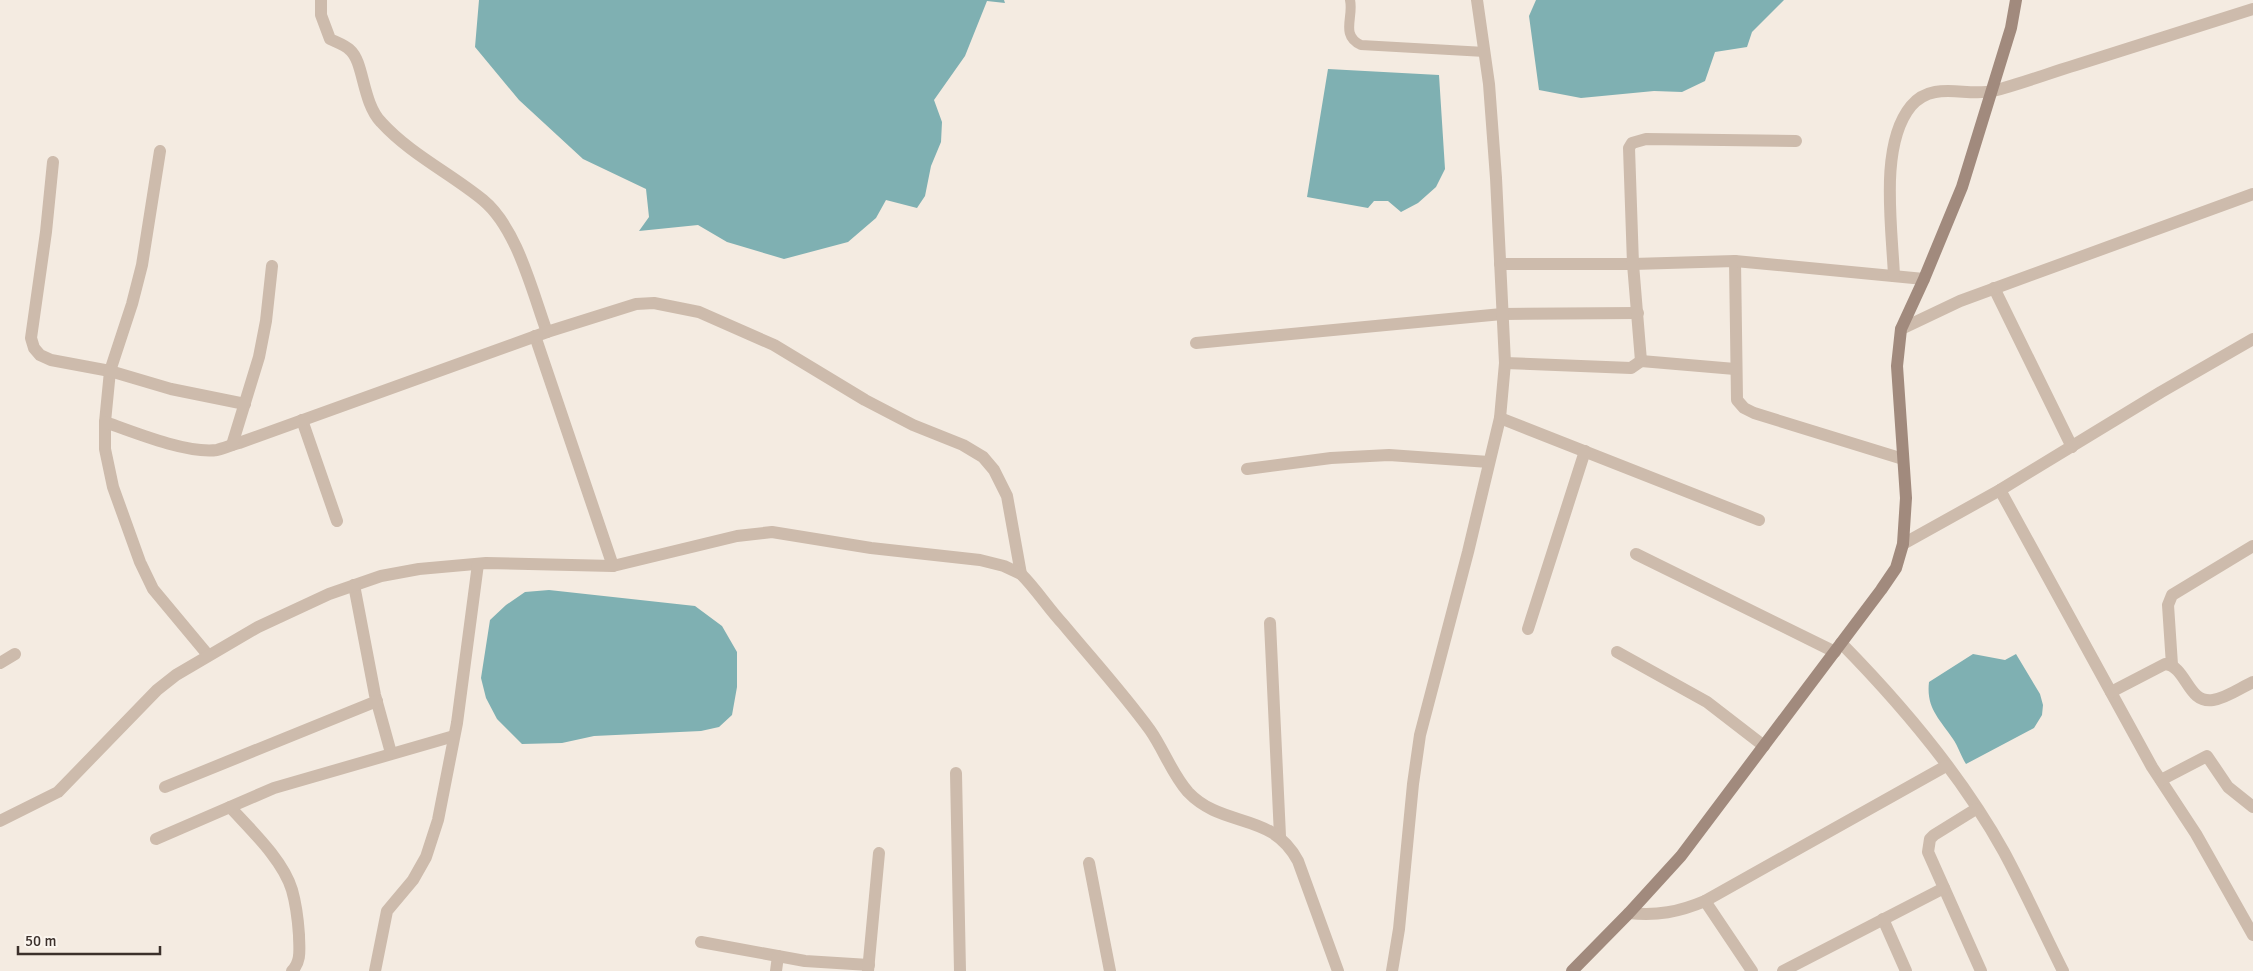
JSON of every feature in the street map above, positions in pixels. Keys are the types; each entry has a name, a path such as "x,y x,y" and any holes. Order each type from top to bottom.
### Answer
{"street":[{"path":"320,0 321,15 327,34 330,39 350,50 356,59 371,109 381,122 413,151 484,201 500,220 514,242 547,332"},
{"path":"1392,971 1399,929 1412,784 1420,735 1468,552 1500,418 1505,363 1496,178 1485,52 1477,0"},
{"path":"1572,971 1681,856 1882,590 1896,568 1903,544 1906,498 1897,366 1901,328 1924,279 1962,187 2011,28 2016,0"},
{"path":"1894,276 1890,171 1892,146 1900,124 1911,105 1926,94 1941,90 1991,91 2253,9"},
{"path":"1641,361 1633,264 1629,148 1632,143 1646,139 1796,141"},
{"path":"160,151 140,274 110,371 105,422 105,449 114,487 140,562 153,589 208,655"},
{"path":"52,162 46,232 31,338 34,348 40,355 51,360 110,371 171,389 244,404"},
{"path":"1901,328 1994,288 2253,194"},
{"path":"1500,264 1633,264 1736,261 1924,279"},
{"path":"1736,261 1735,369 1737,400 1744,408 1754,413 1903,459"},
{"path":"232,445 259,357 266,321 272,266"},
{"path":"1994,288 2072,447"},
{"path":"105,422 162,441 199,450 216,450 535,336 636,304 654,303 699,312 774,346 865,400 914,425 962,445 983,457 994,470 1007,496 1021,574"},
{"path":"1196,343 1502,314 1638,313"},
{"path":"535,336 613,566"},
{"path":"1903,544 2000,490 2161,392 2253,339"},
{"path":"1505,363 1631,368 1641,361 1735,369"},
{"path":"1500,418 1759,520"},
{"path":"302,420 337,521"},
{"path":"1528,629 1585,451"},
{"path":"1247,469 1331,458 1389,455 1489,462"},
{"path":"2000,490 2161,780 2196,834 2253,934"},
{"path":"0,821 58,792 157,690 208,655 258,627 329,594 395,573 478,564 613,566 728,538 772,532 871,548 980,560 1004,566 1021,574 1128,701 1188,791 1204,806 1265,827 1280,836 1291,848 1298,861 1338,971"},
{"path":"2253,546 2172,594 2168,605 2172,665 2196,696 2202,699 2220,698 2253,682"},
{"path":"1636,554 1838,648 1901,707 1946,766 2003,851 2063,971"},
{"path":"375,971 387,911 413,880 426,857 438,820 454,736 478,564"},
{"path":"354,585 377,701 390,754"},
{"path":"1270,622 1280,836"},
{"path":"1617,652 1706,702 1764,746"},
{"path":"0,663 15,654"},
{"path":"2111,692 2159,666 2172,665"},
{"path":"165,787 377,701"},
{"path":"156,838 274,788 454,736"},
{"path":"2161,780 2207,756 2228,787 2253,807"},
{"path":"1629,913 1652,915 1670,913 1705,902 1946,766"},
{"path":"956,773 960,971"},
{"path":"230,807 261,841 283,871 292,888 297,914 300,950 299,961 292,971"},
{"path":"1976,809 1930,839 1928,852 1981,971"},
{"path":"701,942 805,961 868,968 879,853"},
{"path":"1088,863 1110,971"},
{"path":"1784,971 1944,888"},
{"path":"1705,902 1752,971"},
{"path":"1883,919 1906,971"},
{"path":"776,971 778,956"}],"lane":[{"path":"1350,0 1350,36 1354,42 1361,45 1485,52"}],"water":[{"path":"479,0 1004,0 1005,3 987,1 965,56 934,100 942,122 941,142 931,166 925,196 917,208 886,200 876,218 848,242 784,259 727,242 698,225 639,231 649,217 646,189 583,159 519,100 475,47"},
{"path":"1536,0 1784,0 1752,32 1747,47 1715,52 1705,81 1682,92 1654,91 1581,98 1539,90 1529,16"},
{"path":"1328,69 1439,75 1445,169 1436,187 1418,203 1401,212 1388,201 1374,201 1368,208 1307,197"},
{"path":"549,590 695,606 722,626 737,652 737,687 732,715 719,727 701,731 594,736 562,743 522,744 497,719 486,698 481,678 490,620 506,605 525,592"},
{"path":"1973,654 2005,660 2016,654 2040,694 2043,705 2042,715 2034,728 1966,764 1955,742 1938,719 1932,706 1929,682"}]}
